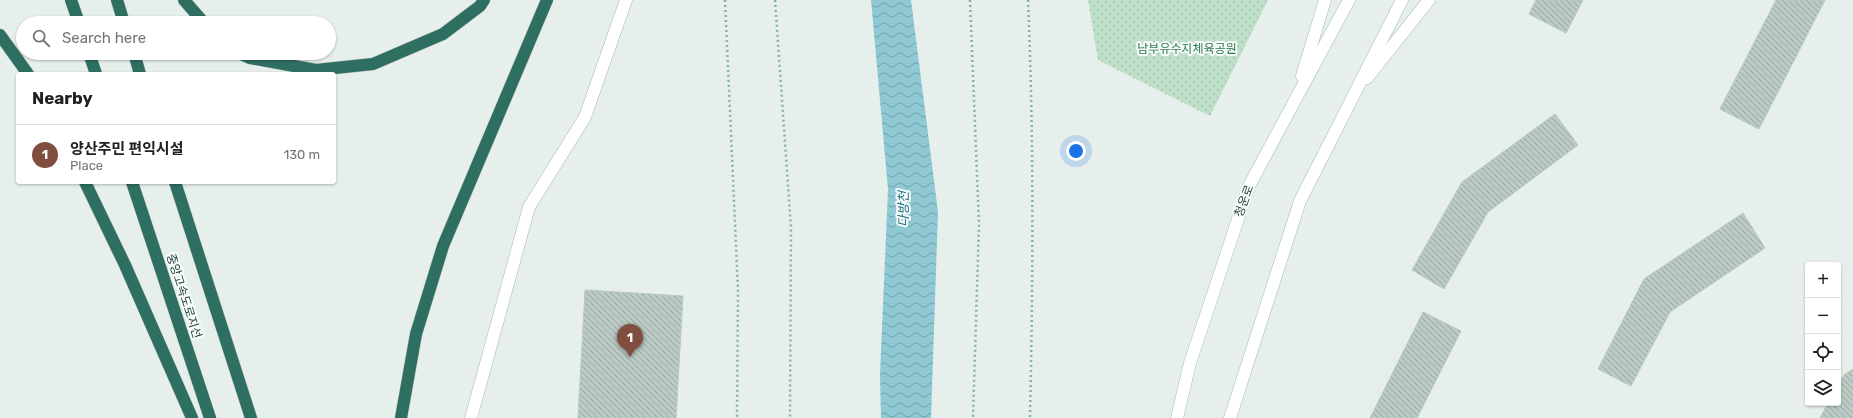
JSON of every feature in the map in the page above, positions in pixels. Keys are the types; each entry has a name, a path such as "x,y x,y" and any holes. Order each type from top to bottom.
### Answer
{"highway":[{"path":"71,0 77,16"},
{"path":"116,0 122,16"},
{"path":"184,0 198,16"},
{"path":"261,60 316,70 373,64 443,34 480,6 484,0"},
{"path":"401,418 416,334 443,246 547,0"},
{"path":"0,35 16,57"},
{"path":"18,60 27,72"},
{"path":"91,60 95,72"},
{"path":"136,60 139,72"},
{"path":"86,184 125,265 192,418"},
{"name":"중앙고속도로지선","path":"133,184 210,418"},
{"path":"176,184 251,418"}],"main road":[{"path":"471,418 529,207 585,117 626,0"},
{"path":"1296,99 1325,0"},
{"name":"청운로","path":"1177,418 1190,363 1249,186 1349,0"},
{"path":"1230,418 1300,201 1349,101 1402,0"},
{"path":"1349,101 1429,0"}],"path":[{"path":"725,0 738,290 737,418"},
{"path":"775,0 791,228 790,418"},
{"path":"970,0 979,224 973,418"},
{"path":"1028,0 1032,81 1033,271 1030,418"}],"green space":[{"name":"남부유수지체육공원","path":"1088,0 1268,0 1210,116 1098,60"}],"water":[{"name":"다방천","path":"871,0 911,0 938,212 931,418 881,418 880,375 888,189"}],"building":[{"path":"1536,0 1583,0 1566,33 1529,14"},
{"path":"1776,0 1825,0 1759,129 1720,109"},
{"path":"1555,114 1578,145 1488,212 1444,289 1412,270 1462,182"},
{"path":"1743,213 1765,248 1670,312 1631,386 1598,369 1644,279"},
{"path":"585,290 683,296 676,418 578,418"},
{"path":"1423,312 1461,331 1417,418 1370,418"},
{"path":"1853,369 1853,418 1820,418 1826,406 1841,406 1841,380 1844,375"}],"place":[{"name":"양산주민 편익시설","path":"630,357"}]}
